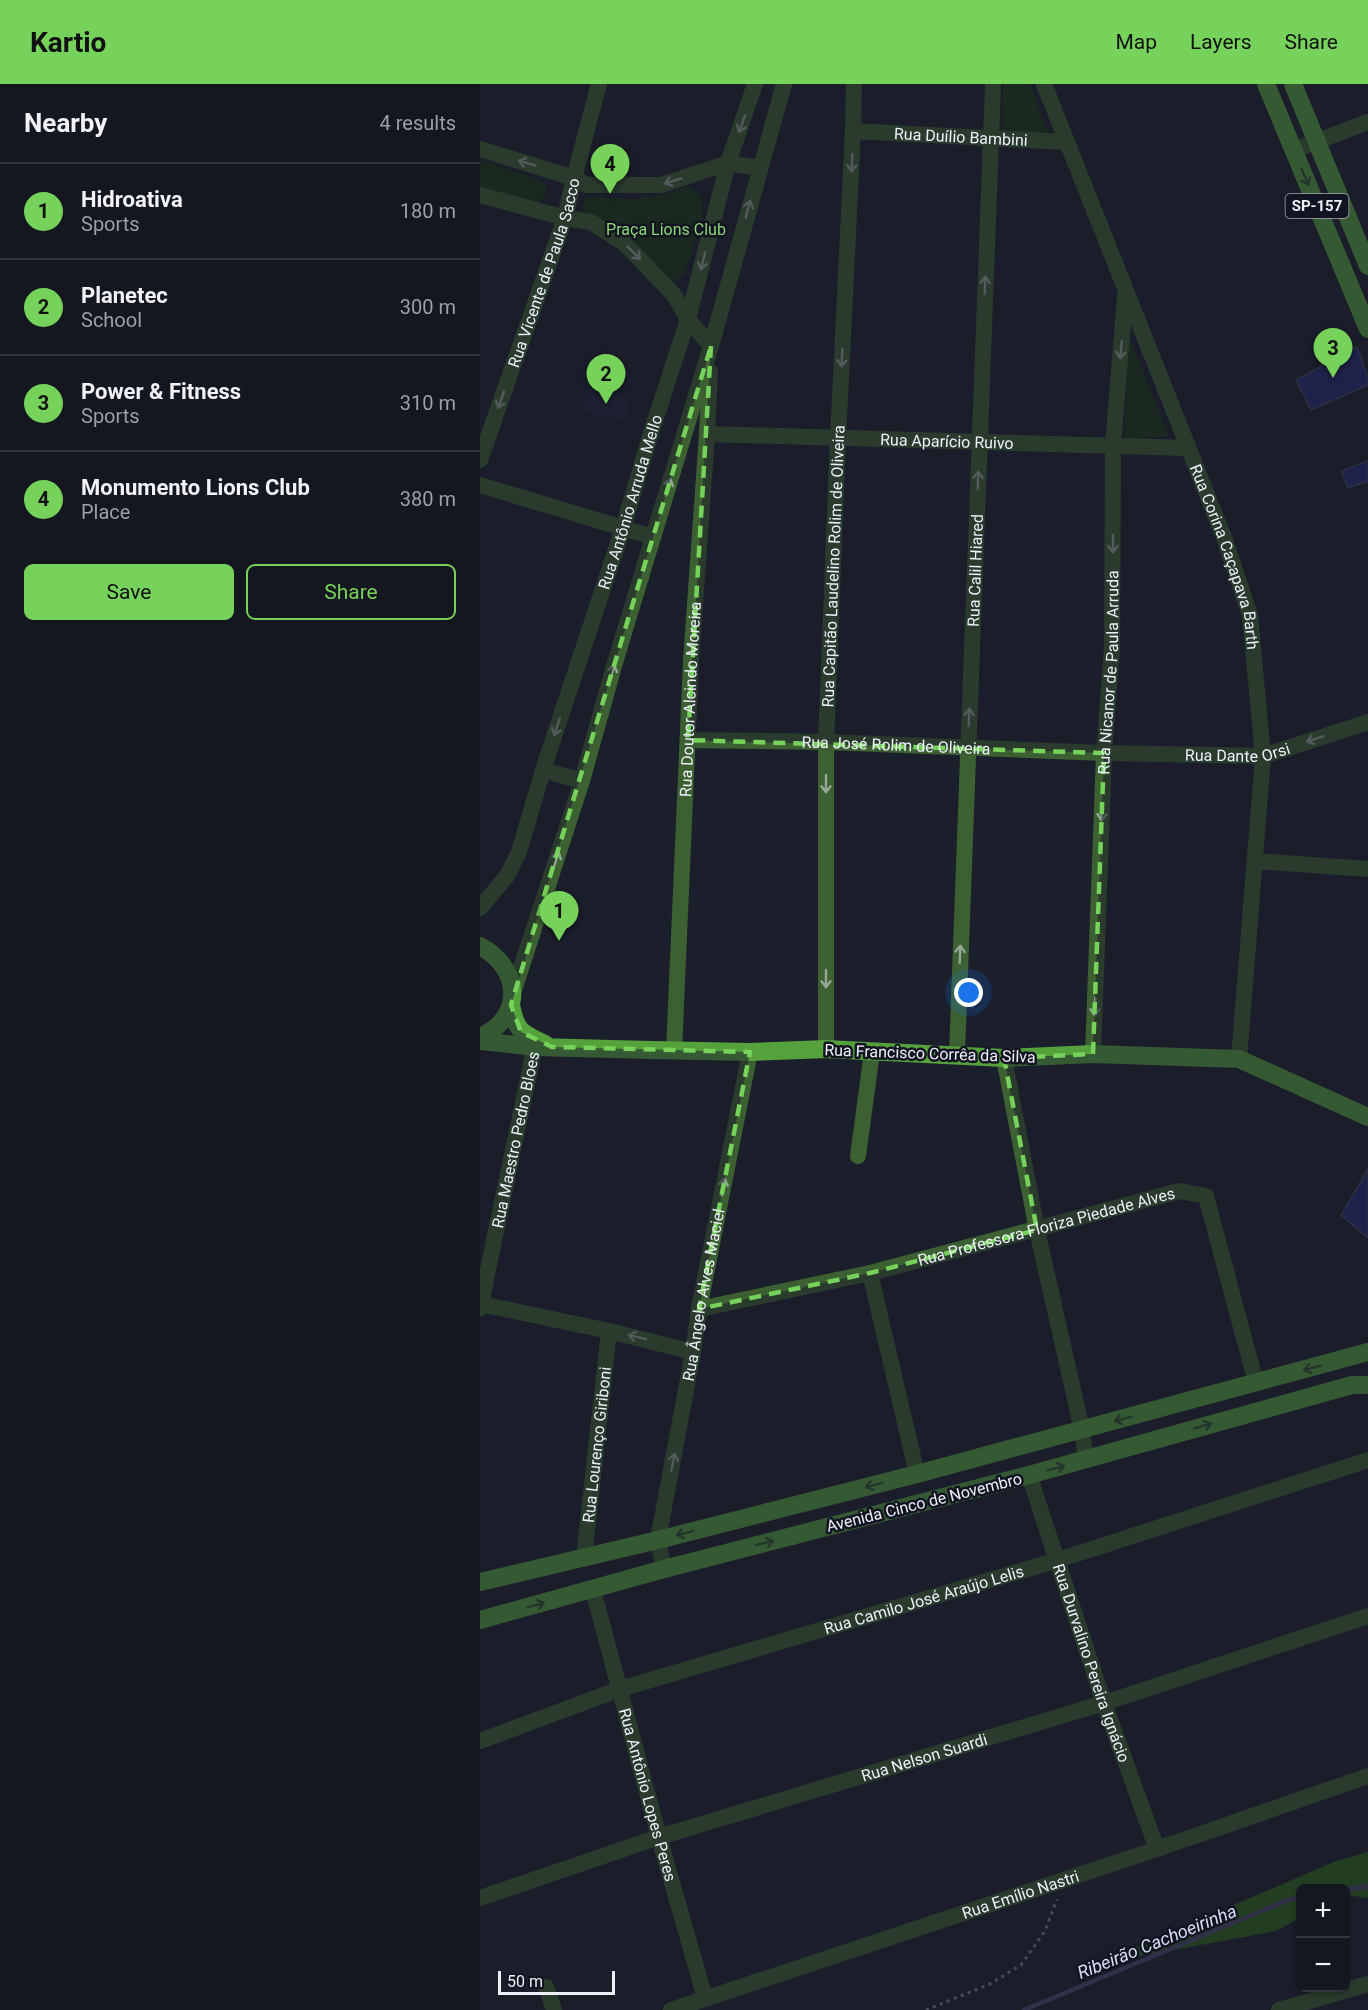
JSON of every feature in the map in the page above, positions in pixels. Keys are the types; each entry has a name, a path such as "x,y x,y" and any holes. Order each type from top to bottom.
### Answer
{"main road":[{"name":"SP-157","path":"1266,84 1368,329"},
{"name":"SP-157","path":"1293,84 1368,266"},
{"path":"480,946 494,954 504,965 511,980 513,1017 521,1032 541,1045"},
{"path":"480,1039 500,1025 511,1000"},
{"name":"Rua Francisco Corrêa da Silva","path":"480,1039 541,1045 674,1050 750,1052 825,1049 1004,1058 1093,1054 1239,1059 1368,1117"},
{"name":"Avenida Cinco de Novembro","path":"480,1582 658,1540 917,1474 1368,1352"},
{"name":"Avenida Cinco de Novembro","path":"480,1620 664,1569 1029,1475 1352,1385 1368,1384"}],"street":[{"name":"Rua Vicente de Paula Sacco","path":"480,459 565,218 599,84"},
{"name":"Rua Antônio Arruda Mello","path":"480,908 507,876 519,852 543,770 623,528 688,319 728,163 755,84"},
{"path":"511,1000 582,781 711,346 784,84"},
{"name":"Rua Capitão Laudelino Rolim de Oliveira","path":"825,1049 826,742 838,438 854,131 854,84"},
{"name":"Rua Calil Hiared","path":"957,1054 993,84"},
{"name":"Rua Corina Caçapava Barth","path":"1044,84 1225,540 1250,615 1263,756 1239,1059"},
{"path":"1294,150 1368,122"},
{"name":"Rua Duílio Bambini","path":"854,131 1067,142"},
{"path":"480,149 574,178 586,185 661,185 728,163 759,168"},
{"path":"480,195 565,218 591,222 625,244 673,294 688,319 711,346"},
{"name":"Rua Nicanor de Paula Arruda","path":"1093,1054 1104,753 1112,648 1113,446 1126,291"},
{"name":"Rua Doutor Alcindo Moreira","path":"674,1050 691,661 711,346"},
{"name":"Rua Aparício Ruivo","path":"707,434 1188,448"},
{"path":"480,485 653,537"},
{"name":"Rua Dante Orsi","path":"1104,753 1263,756 1368,722"},
{"name":"Rua José Rolim de Oliveira","path":"688,740 968,746 1104,753"},
{"path":"543,770 582,781"},
{"path":"1254,861 1368,869"},
{"name":"Rua Maestro Pedro Bloes","path":"481,1306 541,1045"},
{"name":"Rua Ângelo Alves Maciel","path":"658,1540 699,1308 750,1052"},
{"path":"858,1156 872,1052"},
{"path":"1004,1058 1037,1230 1082,1430 1086,1459"},
{"name":"Rua Professora Floriza Piedade Alves","path":"699,1308 870,1273 1179,1191 1206,1196 1256,1383"},
{"path":"870,1273 917,1474"},
{"path":"481,1306 609,1331 693,1352"},
{"name":"Rua Lourenço Giriboni","path":"584,1557 609,1331"},
{"name":"Rua Camilo José Araújo Lelis","path":"480,1741 620,1689 1058,1560 1368,1460"},
{"name":"Rua Durvalino Pereira Ignácio","path":"1029,1475 1104,1703 1157,1849"},
{"path":"658,1540 664,1569"},
{"name":"Rua Antônio Lopes Peres","path":"593,1590 705,1998"},
{"name":"Rua Nelson Suardi","path":"480,1898 659,1837 1104,1703 1368,1616"},
{"name":"Rua Emílio Nastri","path":"671,2010 1157,1849 1368,1776"},
{"path":"1279,2010 1368,1984"},
{"path":"546,1987 554,2010"}],"path":[{"path":"926,2010 990,1984 1021,1965 1045,1931 1065,1878"}],"highlighted area":[{"path":"711,346 688,740 1104,753 1093,1054 1004,1058 1037,1230 870,1273 699,1309 750,1052 552,1047 521,1032 511,1005"}],"shaded area":[{"path":"588,387 631,399 624,422 581,410"}],"green space":[{"path":"1003,84 1030,84 1048,133 1003,132"},
{"path":"480,160 535,178 546,185 545,195 541,201 531,204 480,187"},
{"name":"Praça Lions Club","path":"687,187 696,192 701,199 702,217 684,275 673,281 663,281 598,218 584,211 582,207 587,197 632,199 655,197"},
{"path":"1129,337 1168,434 1163,437 1124,439"},
{"path":"1368,1852 1368,1898 1350,1896 1350,1884 1296,1884 1296,1920 1276,1931 1097,1964 1336,1861"}],"building":[{"path":"1357,347 1368,377 1368,385 1311,410 1296,380"},
{"path":"1368,461 1368,481 1348,488 1341,471"},
{"path":"1368,1169 1368,1238 1341,1215"}],"waterway":[{"name":"Ribeirão Cachoeirinha","path":"1350,1889 1368,1886"},
{"name":"Ribeirão Cachoeirinha","path":"1024,2010 1296,1899"}],"place":[{"name":"Monumento Lions Club","path":"610,194"},
{"name":"Power & Fitness","path":"1333,378"},
{"name":"Planetec","path":"606,404"},
{"name":"Hidroativa","path":"559,941"}]}
